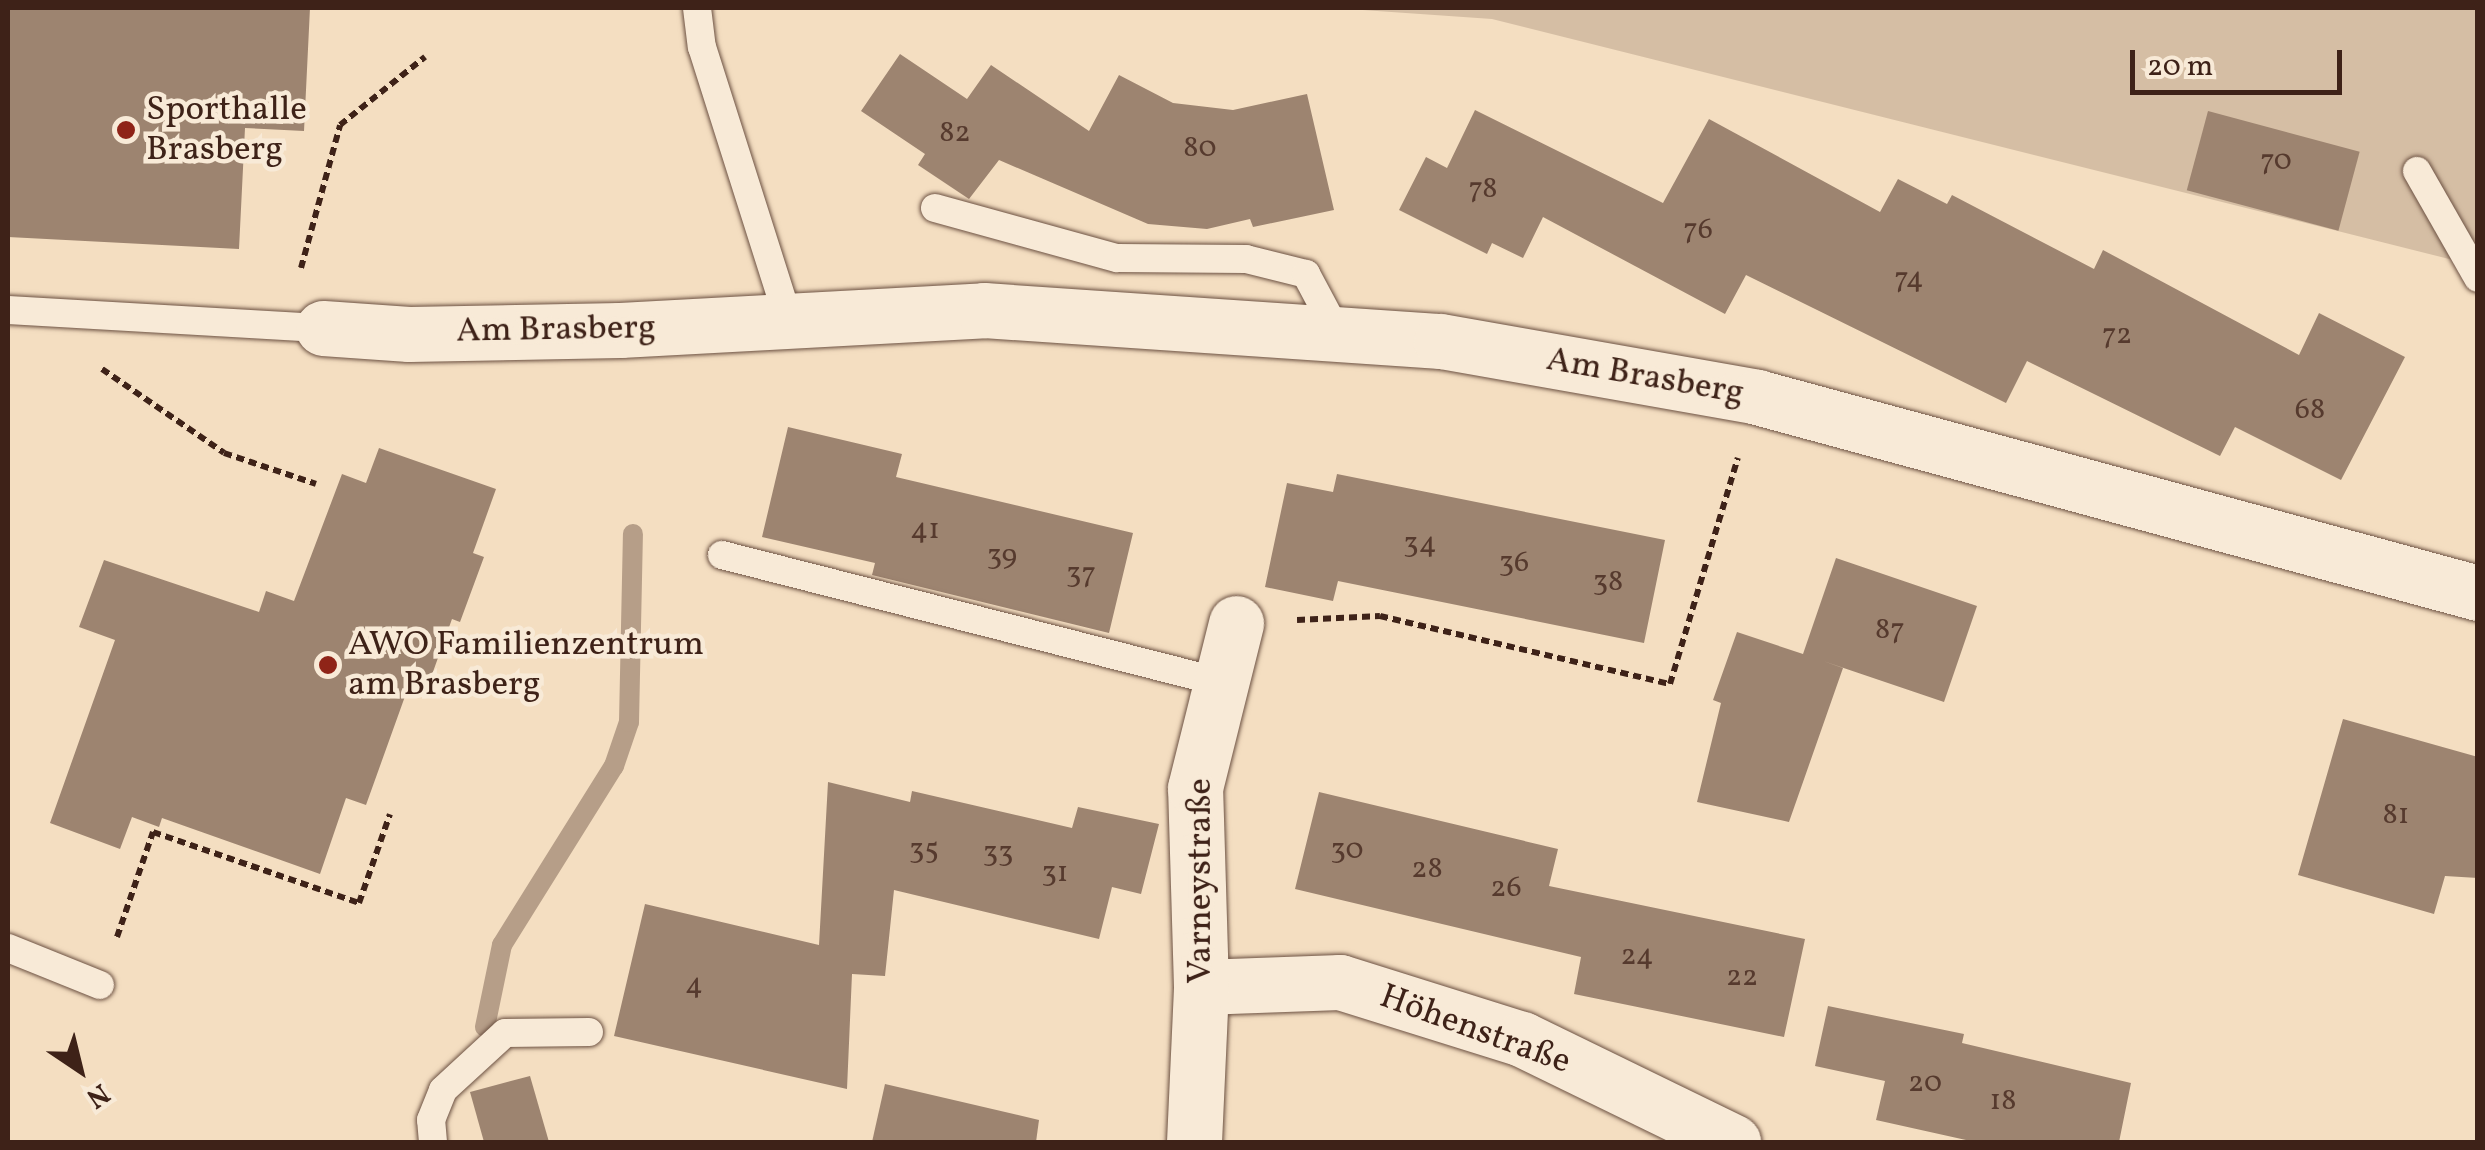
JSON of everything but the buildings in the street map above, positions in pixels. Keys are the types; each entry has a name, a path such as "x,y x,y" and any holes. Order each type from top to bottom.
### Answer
{"street":[{"name":"Am Brasberg","path":"323,328 408,334 789,322 984,310 1441,341 1757,397 2478,593"},
{"name":"Varneystraße","path":"1194,1142 1201,987 1195,788 1236,624"},
{"name":"Höhenstraße","path":"1201,987 1340,982 1522,1040 1734,1142"}],"lane":[{"path":"697,8 702,48 789,322"},
{"path":"2418,171 2478,278"},
{"path":"935,208 1117,258 1246,259 1306,274 1338,334"},
{"path":"8,310 323,328"},
{"path":"722,555 1220,682"},
{"path":"8,948 100,985"},
{"path":"433,1142 430,1120 443,1090 506,1033 589,1032"}],"path":[{"path":"303,247 340,125 425,56"},
{"path":"74,316 80,341 118,380 224,453 316,484"},
{"path":"1236,624 1380,616 1670,684 1757,397"},
{"path":"120,928 152,832 359,902 390,814"}],"shaded area":[{"path":"1334,8 2477,8 2477,266 1492,19"}],"waterway":[{"path":"485,1027 502,945 614,766 629,722 633,534"}],"place":[{"name":"Sporthalle Brasberg","path":"126,130"},
{"name":"AWO Familienzentrum am Brasberg","path":"328,665"}]}
